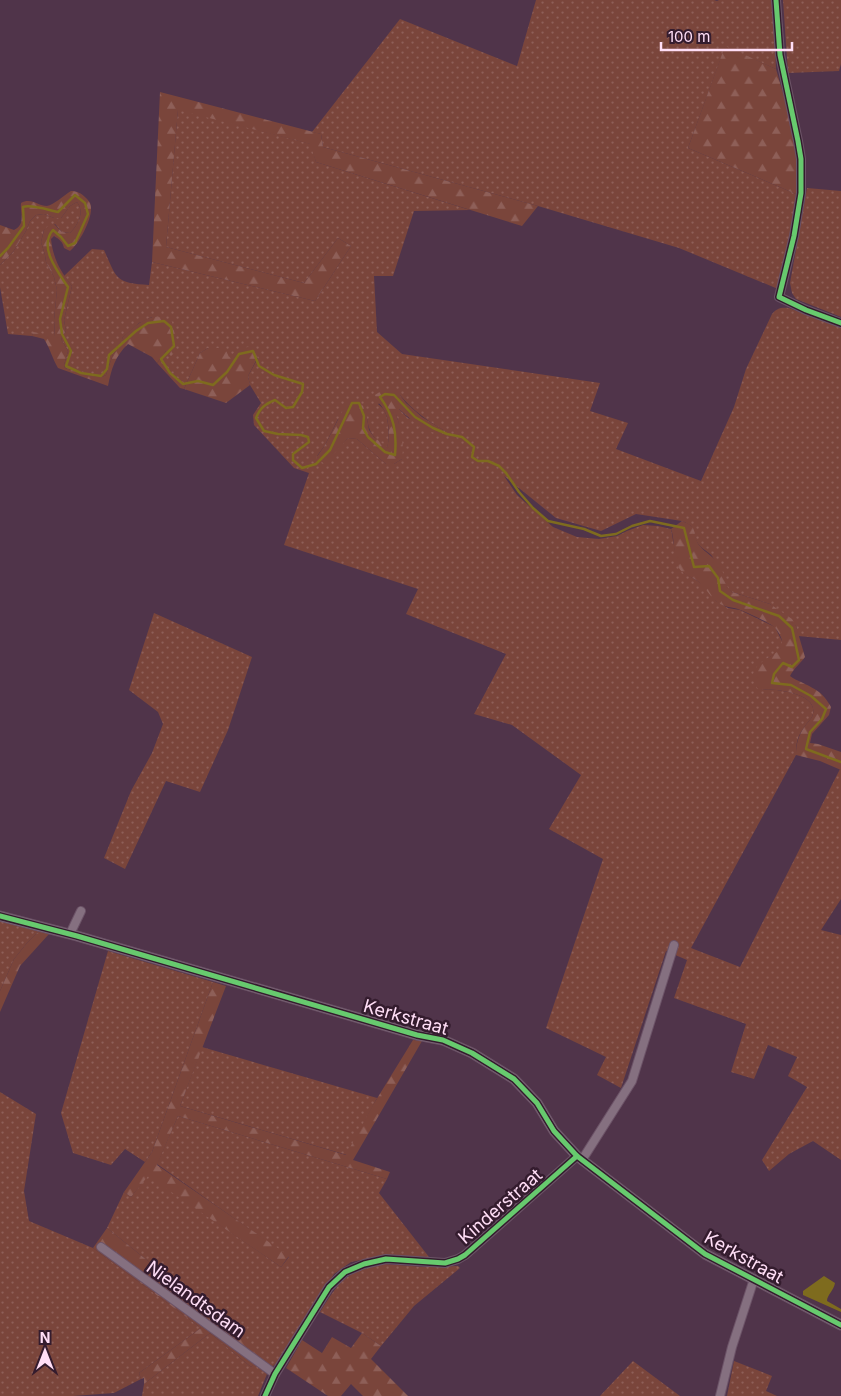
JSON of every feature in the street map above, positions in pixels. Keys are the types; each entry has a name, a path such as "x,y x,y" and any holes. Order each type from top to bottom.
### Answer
{"street":[{"path":"776,0 780,55 801,159 801,194 794,236 780,297 806,310 841,323"},
{"path":"70,934 81,910"},
{"name":"Kerkstraat","path":"0,916 70,934 408,1032 443,1040 472,1053 514,1079 537,1103 554,1130 580,1158 705,1254 841,1325"},
{"name":"Kinderstraat","path":"265,1396 275,1374 329,1287 345,1272 364,1264 386,1259 445,1263 458,1259 580,1158 632,1081 674,945"},
{"name":"Nielandtsdam","path":"100,1247 275,1374"},
{"path":"720,1396 732,1348 754,1279"}],"green space":[{"path":"536,0 773,0 776,69 725,47 688,148 796,194 789,242 778,289 679,248 538,206 323,147 321,134 312,132 400,19 517,66"},
{"path":"783,0 841,0 841,64 839,71 788,73"},
{"path":"725,46 776,69 790,117 798,158 796,194 688,148"},
{"path":"160,92 321,134 323,147 538,206 522,226 316,162 310,144 178,110 166,247 304,283 338,238 351,246 315,301 152,262"},
{"path":"178,109 311,144 316,162 470,210 414,211 393,276 374,276 377,332 402,354 600,383 590,411 628,423 616,449 701,481 734,407 746,369 772,314 779,308 789,308 841,328 841,640 798,636 796,626 770,604 728,589 719,568 710,554 697,542 692,527 687,523 636,514 601,531 556,518 504,476 517,495 553,527 577,537 599,539 617,536 643,525 671,529 675,551 684,573 705,586 716,601 728,608 740,610 775,627 782,641 782,647 777,653 768,658 758,689 784,691 803,697 810,702 813,709 812,717 799,737 796,755 691,948 740,967 840,769 841,899 821,930 841,935 841,1160 813,1141 789,1154 769,1171 762,1160 807,1087 788,1076 797,1057 768,1045 754,1079 731,1072 746,1024 674,998 687,960 666,951 621,1088 597,1075 606,1057 546,1028 603,859 549,829 581,775 512,725 474,714 506,654 406,614 418,589 284,545 309,473 294,468 254,425 253,415 261,403 250,385 248,376 258,358 229,358 219,348 208,348 200,353 184,389 180,388 157,363 166,351 152,317 139,323 122,338 126,342 113,354 106,375 102,377 93,376 65,368 64,365 68,351 61,339 66,331 64,320 72,286 64,276 92,249 104,250 115,273 123,281 129,283 149,285 152,262 315,301 351,246 338,238 304,283 166,247","holes":["400,395 421,415 445,431 408,418 399,409 394,409 398,420 402,459 394,464 386,464 357,439 348,438 340,446 317,456 325,445 338,419 367,418 373,435 387,448 389,435 387,418 384,409 378,404"]},
{"path":"807,188 841,191 841,317 796,299 792,293 790,283"},
{"path":"71,191 81,194 90,202 91,213 84,231 70,251 64,248 62,242 56,237 54,236 51,239 53,252 58,264 72,286 64,320 66,331 61,339 68,351 64,365 65,368 93,376 102,377 106,375 113,354 125,342 122,338 133,328 151,317 165,318 172,322 176,339 176,351 171,356 166,351 157,363 152,357 128,344 114,364 108,386 58,368 44,339 32,336 33,332 55,336 54,320 57,290 54,277 46,262 41,242 44,230 49,225 54,224 62,232 70,233 80,218 77,202 70,206 61,218 54,218 44,214 36,215 30,221 13,252 0,265 0,225 14,230 18,228 22,218 21,203 31,201 47,206"},
{"path":"77,202 80,214 73,230 70,233 62,232 55,224 44,230 41,242 46,262 54,277 57,290 54,320 55,337 33,333 32,336 8,334 0,287 0,265 13,252 30,221 36,215 44,214 54,218 61,218 70,206"},
{"path":"208,348 219,348 226,350 229,357 239,349 253,348 258,357 248,376 250,385 226,403 184,389 200,353"},
{"path":"383,390 394,391 400,395 422,417 445,431 444,435 423,430 399,409 395,409 401,433 403,452 402,459 394,464 386,464 357,439 348,438 325,464 316,458 325,445 347,402 351,400 357,400 363,406 369,430 374,437 387,447 389,434 387,418 375,395"},
{"path":"682,521 693,528 699,545 719,564 727,587 732,592 770,604 792,619 796,626 805,657 790,676 818,692 831,707 829,715 812,734 810,743 841,752 841,770 820,761 796,755 799,737 812,717 813,709 810,702 803,697 784,691 758,689 753,679 756,668 761,662 779,650 782,645 781,638 774,627 764,621 741,610 717,602 699,582 679,569 676,562 671,529"},
{"path":"154,613 252,657 228,730 200,792 166,781 125,869 104,858 131,791 152,753 163,724 158,712 129,690"},
{"path":"0,921 39,931 14,959 0,991"},
{"path":"39,931 49,934 20,966 0,1012 0,991 14,959"},
{"path":"108,951 213,982 152,1152 145,1162 125,1149 111,1165 73,1153 61,1113"},
{"path":"213,982 226,986 180,1106 346,1155 373,1105 413,1040 422,1041 353,1160 390,1172 387,1179 178,1116 157,1165 289,1256 281,1267 148,1176 131,1197 124,1192 152,1152"},
{"path":"202,1047 377,1098 347,1155 180,1106"},
{"path":"0,1092 36,1114 24,1191 29,1221 93,1248 201,1328 139,1373 141,1379 114,1393 73,1396 0,1396"},
{"path":"178,1116 387,1179 379,1193 429,1257 387,1255 351,1262 334,1274 277,1363 273,1366 268,1365 225,1323 107,1228 124,1192 131,1197 148,1175 281,1267 289,1257 157,1164"},
{"path":"107,1228 225,1323 262,1357 251,1367 210,1333 144,1384 144,1378 141,1379 139,1373 201,1328 93,1248"},
{"path":"384,1264 424,1267 458,1266 460,1268 414,1306 381,1346 362,1333 320,1312 339,1284 345,1279 360,1270"},
{"path":"210,1333 251,1367 254,1364 267,1374 258,1396 142,1396 144,1384"},
{"path":"362,1333 381,1346 371,1359 408,1396 363,1396 351,1384 341,1396 328,1396 286,1368 302,1340 322,1353 332,1337 351,1348"},
{"path":"633,1361 680,1396 600,1396"},
{"path":"734,1361 772,1376 766,1391 777,1396 727,1396"}],"shaded area":[{"path":"824,1276 835,1283 827,1301 841,1309 841,1312 803,1295 803,1291"}],"waterway":[{"path":"0,256 24,226 23,207 35,207 58,212 75,195 85,203 88,214 75,243 68,246 53,230 48,244 51,259 68,287 60,319 62,334 71,351 66,366 81,373 101,376 107,369 109,355 136,331 148,323 164,321 171,327 174,346 161,359 170,373 183,384 198,381 213,385 227,372 239,354 253,351 259,366 274,375 303,384 302,392 293,407 286,408 275,400 263,407 256,418 264,431 308,437 309,442 293,454 293,460 302,468 316,464 330,450 352,403 359,403 364,416 363,428 368,437 385,452 395,455 394,424 389,411 380,397 385,394 394,395 415,417 447,434 462,437 474,447 472,457 478,461 488,461 499,466 533,508 548,521 584,529 601,536 616,534 632,526 650,521 684,528 694,567 709,566 718,578 720,591 733,600 779,616 792,628 799,660 792,667 783,663 774,674 772,683 791,685 811,696 826,709 822,719 810,732 806,749 841,762"}],"cycle path":[{"path":"776,0 780,55 801,159 801,193 794,236 779,297 806,310 841,323"},
{"path":"0,916 77,936 417,1035 443,1040 472,1053 514,1079 537,1103 554,1131 577,1156 705,1254 841,1325"},
{"path":"265,1396 275,1374 329,1287 345,1272 364,1264 386,1259 445,1263 458,1259 465,1255 577,1156"}]}
